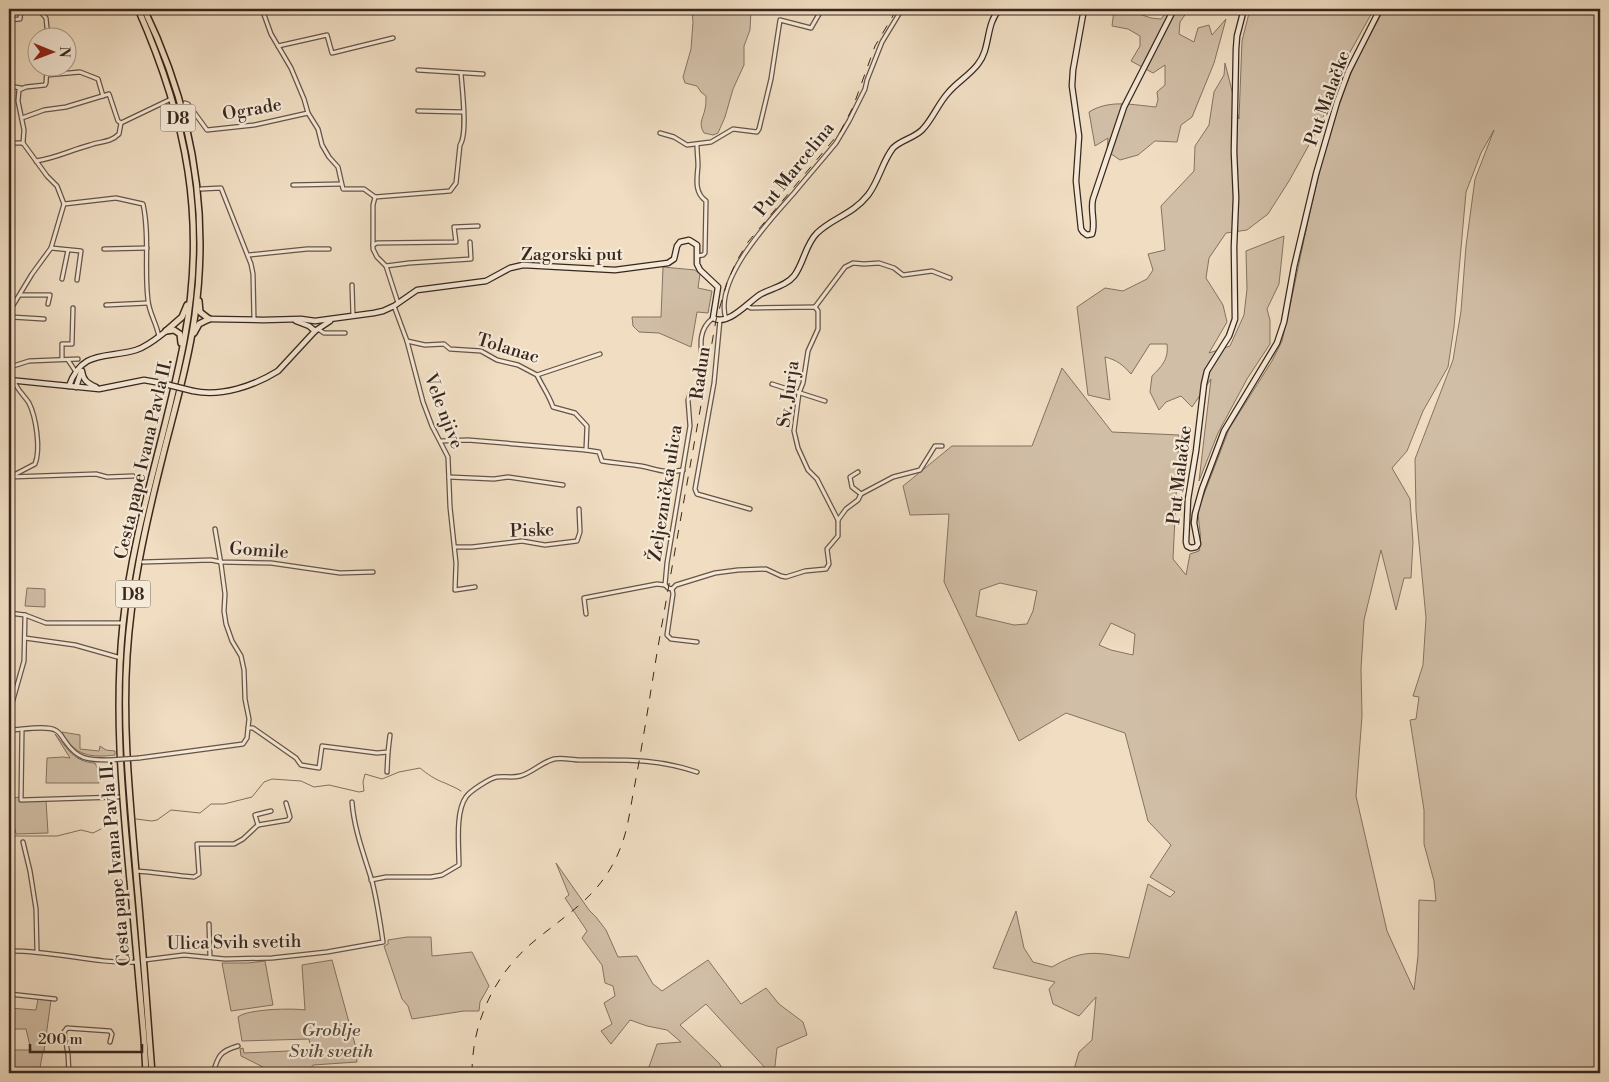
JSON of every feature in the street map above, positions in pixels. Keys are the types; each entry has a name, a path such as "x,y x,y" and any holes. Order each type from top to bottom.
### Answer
{"main road":[{"name":"Cesta pape Ivana Pavla II.","path":"138,9 168,82 186,151 193,217 194,260 192,290 181,357 138,534 123,623 121,658 119,748 152,1073"},
{"name":"Cesta pape Ivana Pavla II.","path":"144,9 175,84 183,110 192,150 199,209 199,270 191,338 148,514 138,566 130,614 125,695 125,740 136,871 146,1073"},
{"path":"713,318 723,319 747,306 760,295 788,282 798,269 815,235 862,202 870,192 894,148 923,129 947,94 979,63 987,45 991,23 1000,9"},
{"path":"1084,9 1072,86 1079,136 1076,166 1077,201 1081,229 1087,235 1093,231 1091,211 1093,199 1124,106 1174,9"},
{"name":"Put Malačke","path":"1244,9 1237,36 1236,49 1234,159 1236,198 1234,246 1235,319 1229,336 1207,371 1204,384 1188,499 1186,542 1188,547 1191,548 1196,547 1198,544 1194,523 1196,505 1224,432 1272,353 1280,334 1294,267 1327,133 1348,72 1380,9"},
{"name":"Zagorski put","path":"331,320 383,311 417,290 486,281 510,268 523,266 615,270 668,263 674,259 677,246 685,240 689,240 696,245 697,264 700,270 718,287 713,318"},
{"path":"69,386 76,372 84,363 92,358 138,350 166,331 184,315 192,290"},
{"path":"197,294 200,312 209,319"},
{"path":"191,338 199,324 209,319 331,320"},
{"path":"292,320 318,328"},
{"path":"12,380 99,389 144,380 203,393 224,391 270,376 318,328 331,320"},
{"path":"315,321 318,328"},
{"path":"166,331 174,330 180,334 182,340 181,357"},
{"path":"76,387 84,363"},
{"path":"82,370 84,380 99,389"}],"street":[{"path":"9,20 20,19 20,9"},
{"path":"30,9 38,9 46,18 47,28"},
{"path":"262,9 271,34 291,68 304,98 308,113 318,128 322,145 338,167 343,189 364,189 375,197 450,191 456,184 460,146 463,141 461,73"},
{"path":"660,133 674,137 687,145 711,142 732,129 757,132 772,79 780,20 811,28 822,9"},
{"name":"Put Marcelina","path":"723,319 723,306 728,286 746,250 828,153 843,132 866,89 867,80 882,42 902,9"},
{"path":"278,46 327,35 332,53 393,38"},
{"path":"418,70 483,74"},
{"path":"78,72 98,78 103,96"},
{"path":"9,86 22,88 45,86 46,78"},
{"path":"22,88 18,94 18,102 24,130 23,143 35,161 57,186 64,204 51,248 32,274 12,307 9,368 29,361 78,359"},
{"path":"22,118 44,110 66,107 109,94 118,121 121,123"},
{"path":"121,123 169,100"},
{"name":"Ograde","path":"185,104 188,104 208,130 254,124 308,113"},
{"path":"418,111 463,112"},
{"path":"35,161 53,159 90,144 107,142 119,134 121,123"},
{"path":"9,143 23,143"},
{"path":"696,144 698,165 696,181 700,196 706,200 705,253 703,256 697,256"},
{"path":"294,185 341,184"},
{"path":"201,189 221,188 249,255 253,274 254,320"},
{"path":"375,197 373,206 373,245 377,243 456,242 454,226 478,226"},
{"path":"64,204 116,198 144,204 147,222 148,303 158,327 158,337"},
{"path":"386,266 472,258 470,242"},
{"name":"Vele njive","path":"373,245 377,257 386,266 408,341 423,402 432,426 448,457 450,507 455,547 455,590 475,587"},
{"path":"51,248 81,251 77,280"},
{"path":"104,249 147,248"},
{"path":"249,255 307,249 329,249"},
{"path":"62,280 68,250"},
{"path":"747,306 751,308 815,307 829,291 845,267 853,263 879,263 894,268 903,274 932,270 950,278"},
{"path":"352,285 353,316"},
{"path":"20,295 50,295 48,304"},
{"path":"106,305 148,303"},
{"name":"Sv. Jurja","path":"815,307 818,311 818,328 808,351 803,383 799,393 794,431 798,448 808,470 817,479 838,520"},
{"path":"62,359 62,344 72,344 73,308"},
{"path":"11,317 44,319"},
{"name":"Željeznička ulica","path":"586,614 584,598 665,584 690,426 688,396 692,391 698,389 700,384 703,371 702,337 707,324 713,318"},
{"name":"Radun","path":"723,319 714,383 695,489 697,494 750,509"},
{"path":"318,328 324,333 345,333"},
{"name":"Tolanac","path":"408,341 426,345 444,344 450,349 482,351 497,360 518,365 537,375 600,354"},
{"path":"67,359 76,372"},
{"path":"537,375 544,390 550,396 553,407 575,413 587,426 586,450"},
{"path":"10,476 35,464 38,458 38,443 30,406 12,380"},
{"path":"772,384 826,400"},
{"path":"440,441 468,440 586,450 598,452 602,461 640,466 659,471 674,472 683,470"},
{"path":"672,589 679,584 722,572 766,569 786,577 805,571 826,569 829,564 827,549 838,536 838,520 853,502 858,500 861,494 893,477 920,470 935,446 942,446"},
{"path":"858,472 850,477 852,487 861,494"},
{"path":"10,476 96,474 133,476"},
{"path":"450,477 494,479 508,477 563,485"},
{"name":"Piske","path":"455,547 488,546 522,541 545,545 577,541 580,532 579,509"},
{"path":"9,730 54,729 80,757 89,760 171,755 243,744 247,738 249,719 245,699 244,670 241,656 232,641 226,624 224,611 225,594 215,529"},
{"name":"Gomile","path":"142,562 211,560 271,563 340,574 373,572"},
{"path":"665,584 668,588 672,589"},
{"path":"672,589 673,594 667,635 671,639 697,642"},
{"path":"9,613 25,615 46,623 123,623"},
{"path":"9,714 24,661 25,615"},
{"path":"24,638 75,645 121,658"},
{"path":"248,728 253,728 296,758 301,765 318,768 322,746 377,753 388,752"},
{"path":"22,730 21,800 118,797"},
{"path":"387,772 390,735"},
{"path":"372,880 386,877 431,878 442,875 459,865 460,810 465,798 495,777 521,776 532,771 542,762 556,758 640,760 676,765 697,772"},
{"path":"136,871 194,877 199,874 197,844 234,844 243,839 258,825 288,820 290,817 286,802"},
{"name":"Ulica Svih svetih","path":"9,951 37,951 85,960 99,959 119,963 184,954 248,959 272,958 327,952 383,942 372,880 361,850 352,802"},
{"path":"258,825 255,815 271,811"},
{"path":"22,842 30,871 36,909 37,951"},
{"path":"209,924 210,957"},
{"path":"9,994 55,999"},
{"path":"69,1073 64,1032 67,1028 110,1031 112,1034 110,1042"},
{"path":"213,1073 215,1064 224,1050 238,1046"}],"green space":[{"path":"692,9 751,9 750,30 744,46 744,65 733,89 718,133 713,135 704,133 701,126 706,106 706,96 697,86 685,83 683,77 691,49"},
{"path":"1125,9 1151,18 1161,19 1169,9 1189,9 1180,22 1179,34 1194,42 1198,28 1209,25 1212,35 1226,19 1214,63 1192,117 1181,125 1177,142 1155,141 1138,155 1120,160 1107,151 1108,138 1095,146 1089,112 1105,105 1113,104 1156,107 1158,100 1157,92 1165,85 1165,65 1153,73 1131,61 1140,46 1140,36 1128,29 1112,26 1114,10"},
{"path":"1250,9 1374,9 1349,54 1320,125 1268,214 1247,230 1226,233 1209,258 1206,278 1223,305 1227,322 1209,353 1230,346 1244,315 1247,289 1246,251 1284,236 1279,284 1267,309 1270,320 1270,344 1247,379 1218,433 1199,481 1211,379 1192,407 1181,396 1166,402 1159,410 1150,392 1152,376 1166,358 1167,344 1150,344 1131,374 1120,363 1105,357 1110,400 1088,395 1077,307 1105,288 1123,291 1147,279 1153,270 1148,254 1165,250 1161,206 1194,171 1195,146 1209,125 1214,92 1224,75 1225,63 1239,119 1242,41"},
{"path":"1384,9 1600,9 1600,1073 1073,1073 1079,1052 1092,1040 1096,997 1079,1016 1053,1004 1049,989 1055,982 993,968 1016,911 1024,948 1033,962 1052,967 1072,957 1098,953 1129,958 1148,884 1170,897 1175,892 1150,877 1171,845 1148,821 1125,733 1066,713 1019,741 944,582 949,514 910,515 903,486 952,446 1032,446 1062,368 1112,432 1179,435 1173,559 1186,575 1190,554 1199,551 1200,546 1198,510 1229,429 1272,361 1282,341 1320,171 1339,105 1351,73","holes":["1494,130 1475,179 1466,246 1461,311 1453,360 1415,459 1416,511 1426,618 1423,665 1413,696 1419,697 1416,719 1410,720 1424,810 1424,844 1434,881 1436,901 1419,900 1418,956 1414,990 1387,931 1356,796 1362,716 1361,669 1364,620 1381,550 1396,610 1404,578 1411,578 1413,542 1410,499 1392,468 1407,451 1423,411 1448,367 1454,327 1466,192 1481,153","1000,583 1037,591 1033,611 1027,624 1014,625 976,616 980,590","1111,623 1135,634 1133,655 1099,645"]},
{"path":"663,267 695,270 700,274 698,288 712,291 708,313 697,312 691,347 659,333 639,332 633,326 632,317 661,317"},
{"path":"27,588 45,589 45,607 25,606"},
{"path":"62,732 80,735 80,749 99,751 100,746 106,750 115,751 115,755 98,756 84,754 72,746"},
{"path":"55,734 68,750 77,757 95,763 98,770 99,783 46,783 47,758 70,758"},
{"path":"20,797 21,801 46,800 48,833 16,834 10,807 11,798"},
{"path":"556,863 589,910 606,930 618,957 637,956 653,984 662,991 708,960 741,1004 766,988 779,1004 803,1022 807,1035 777,1048 775,1066 769,1072 706,1004 680,1025 719,1063 725,1073 640,1073 649,1067 657,1044 681,1042 667,1030 630,1020 611,1044 601,1031 612,1024 604,1003 615,996 613,986 605,983 602,965 582,938 587,931 565,898 569,895"},
{"path":"407,937 431,937 432,956 472,952 489,986 480,1002 479,1011 464,1011 412,1019 408,1006 402,999 384,946 388,944 388,940"},
{"name":"Groblje Svih svetih","path":"332,960 356,1048 357,1062 313,1065 310,1069 312,1073 275,1073 241,1056 240,1049 243,1048 244,1053 311,1050 309,1039 242,1041 238,1017 250,1012 280,1009 305,1010 302,965"},
{"path":"265,961 273,1005 231,1011 222,963"},
{"path":"38,999 51,1000 39,1073 9,1073 9,1050 31,1050 26,1029 9,1029 9,1008 36,1010"}],"waterway":[{"path":"136,819 157,820 171,810 200,813 211,804 224,804 252,797 264,782 272,779 301,781 314,787 329,785 359,792 364,791 363,782 365,774 382,779 399,772 420,768 435,779 461,791"},
{"path":"9,836 57,836 81,830 93,833 101,829"}],"railway":[{"path":"472,1073 476,1034 489,998 499,981 523,951 575,909 596,889 613,864 623,842 716,320 727,283 736,262 748,242 840,132 853,107 875,46 897,9"}]}
